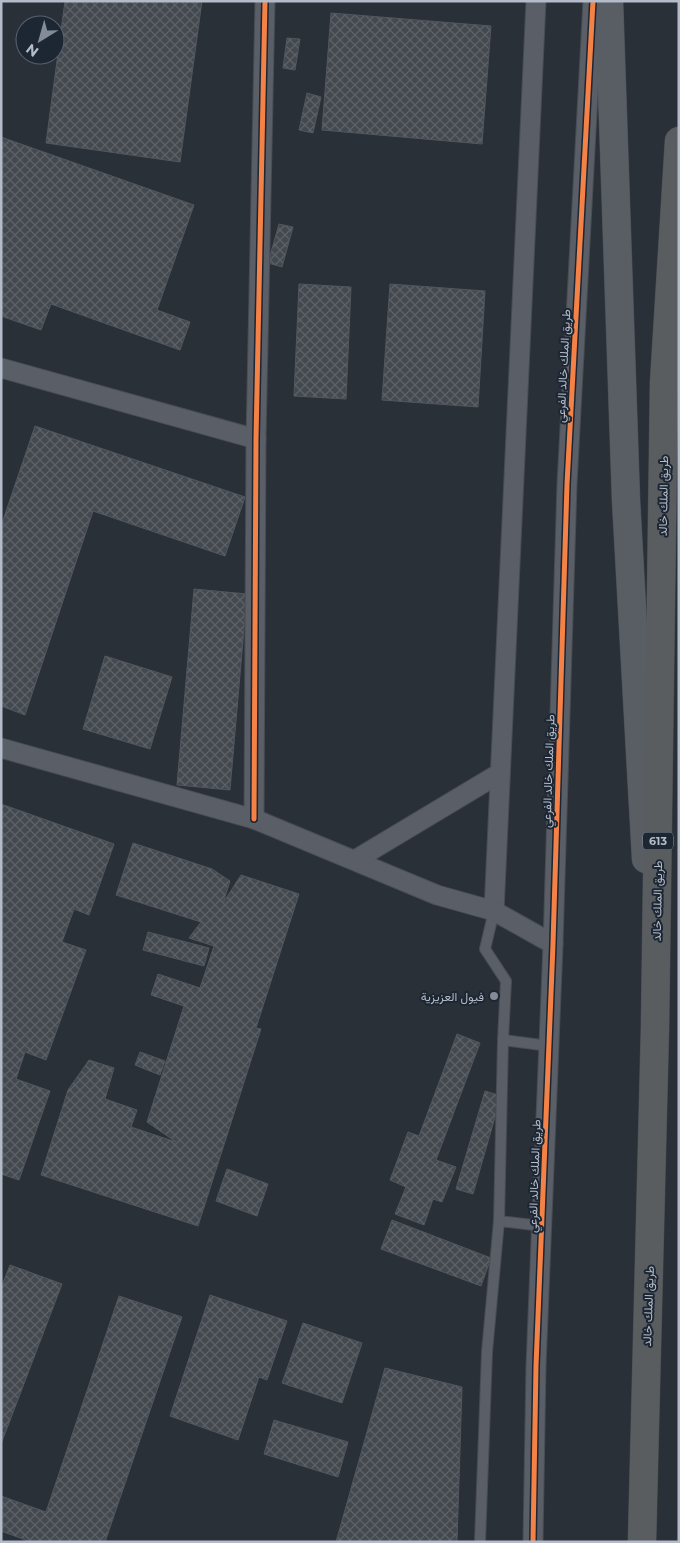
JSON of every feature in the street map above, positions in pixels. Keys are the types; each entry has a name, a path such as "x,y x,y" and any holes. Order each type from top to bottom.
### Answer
{"highway":[{"name":"طريق الملك خالد","path":"642,1542 656,1028 664,383 679,141"}],"main road":[{"path":"608,1 626,500 656,1028"}],"street":[{"path":"254,818 256,439 265,1"},
{"path":"494,911 536,1"},
{"name":"طريق الملك خالد الفرعي","path":"533,1542 536,1366 553,944 567,484 593,1"},
{"path":"1,368 256,439"},
{"path":"1,748 254,818 437,895 494,911 553,944"},
{"path":"355,860 500,773"}],"lane":[{"path":"480,1542 487,1352 499,1221 506,981 485,949 494,911"},
{"path":"503,1040 549,1046"},
{"path":"499,1221 542,1226"}],"building":[{"path":"65,1 202,1 180,162 46,143 56,65 65,65 65,15 63,15"},
{"path":"331,13 491,26 482,144 322,130"},
{"path":"287,38 300,39 295,70 283,68"},
{"path":"307,93 321,97 313,133 299,130"},
{"path":"1,137 194,205 157,310 190,322 180,350 51,304 41,330 1,316"},
{"path":"279,224 293,227 282,267 268,263"},
{"path":"299,284 351,287 346,399 294,396"},
{"path":"390,284 485,291 478,407 382,400"},
{"path":"35,426 245,497 225,556 93,511 25,715 1,706 1,526"},
{"path":"194,589 247,594 230,790 177,785"},
{"path":"105,656 172,677 150,749 83,729"},
{"path":"1,804 114,844 89,915 74,909 62,942 86,950 46,1060 25,1052 16,1079 50,1091 19,1180 1,1174"},
{"path":"133,843 212,869 230,881 223,903 241,875 299,894 256,1028 261,1029 198,1226 41,1175 68,1090 89,1060 114,1068 105,1099 137,1110 131,1127 176,1142 147,1122 184,1006 151,995 158,974 200,988 214,946 189,938 201,922 116,895"},
{"path":"148,932 209,948 204,966 143,950"},
{"path":"457,1034 480,1043 436,1160 456,1167 442,1202 433,1199 424,1225 395,1214 406,1187 390,1180 408,1132 419,1136"},
{"path":"140,1052 165,1061 160,1075 135,1065"},
{"path":"485,1091 501,1096 473,1194 456,1189"},
{"path":"227,1169 268,1184 257,1216 216,1201"},
{"path":"392,1220 491,1258 481,1286 381,1249"},
{"path":"10,1265 62,1284 1,1444 1,1288"},
{"path":"210,1295 287,1321 267,1380 259,1377 238,1440 170,1416"},
{"path":"119,1296 182,1317 105,1542 31,1542 1,1531 1,1496 46,1512"},
{"path":"303,1323 362,1343 342,1403 282,1383"},
{"path":"385,1368 462,1387 457,1542 336,1542"},
{"path":"274,1420 348,1442 338,1477 264,1454"}],"cycle path":[{"path":"254,819 256,439 265,1"},
{"path":"533,1542 536,1366 553,944 567,484 593,1"}],"place":[{"name":"فيول العزيزية","path":"494,996"}]}
